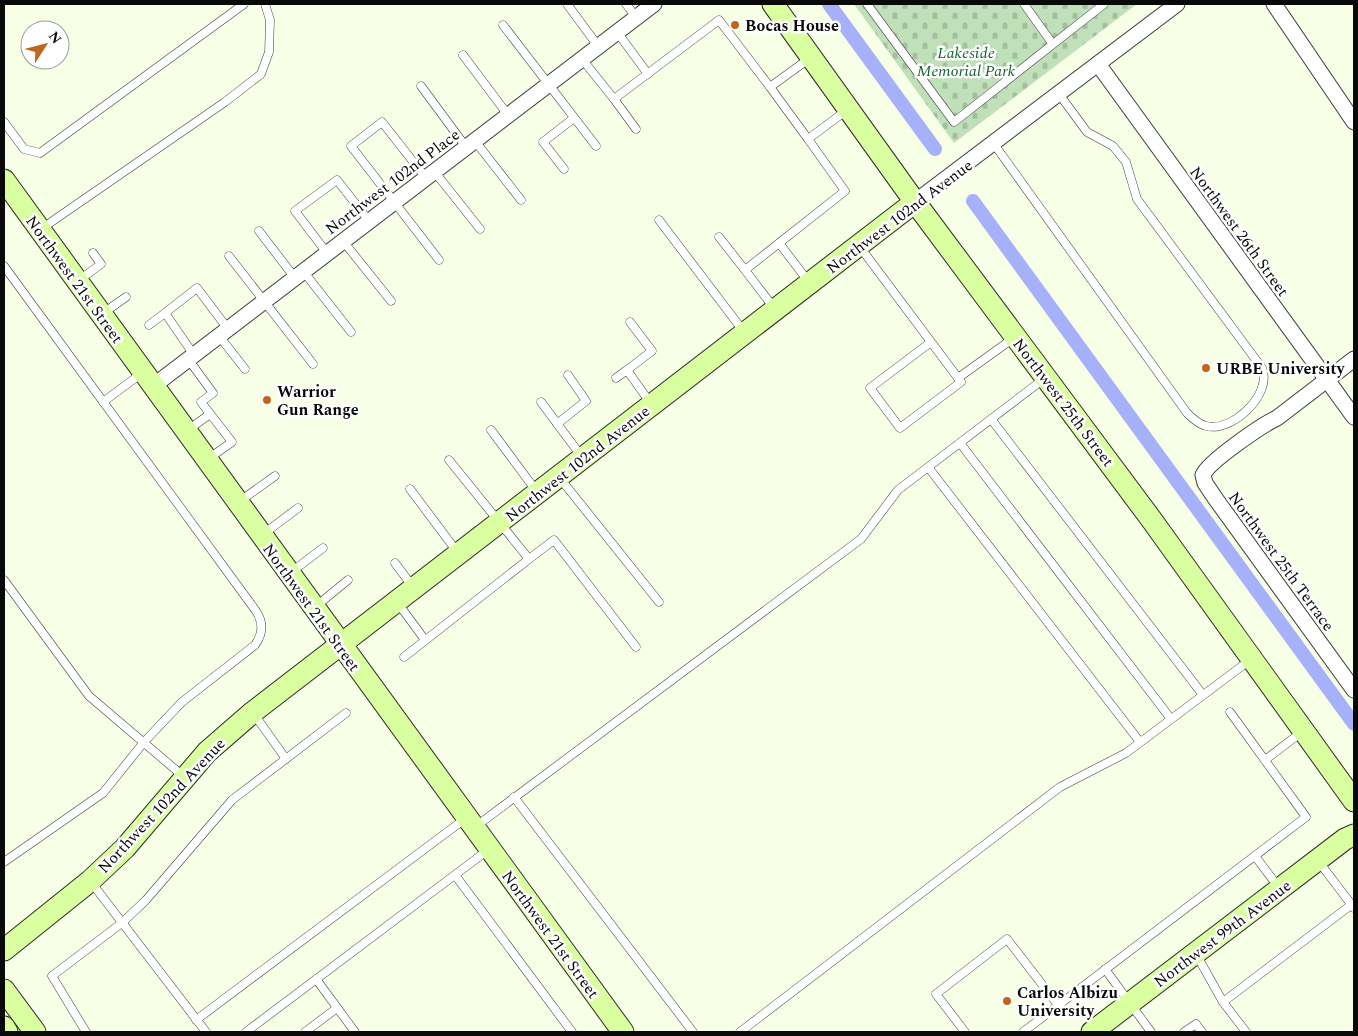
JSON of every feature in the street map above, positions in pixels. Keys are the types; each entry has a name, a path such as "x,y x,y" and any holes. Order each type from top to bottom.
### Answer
{"street":[{"name":"Northwest 102nd Place","path":"147,380 191,357 654,4"},
{"name":"Northwest 25th Street","path":"773,4 915,202 1046,377 1354,801"},
{"name":"Northwest 102nd Avenue","path":"4,950 90,881 125,848 206,752 253,712 915,202 1177,4"},
{"path":"1274,4 1354,122"},
{"name":"Northwest 26th Street","path":"1098,64 1354,417"},
{"name":"Northwest 21st Street","path":"4,180 236,503 623,1032"},
{"path":"1327,380 1354,359"},
{"name":"Northwest 25th Terrace","path":"1327,380 1221,457 1205,470 1203,475 1205,483 1214,498 1354,690"},
{"name":"Northwest 99th Avenue","path":"1092,1032 1317,860 1345,839 1354,835"},
{"path":"4,990 36,1032"},
{"path":"4,1027 8,1032"}],"lane":[{"path":"4,122 24,149 40,153 244,4"},
{"path":"40,230 225,102 261,74 269,52 270,20 265,4"},
{"path":"567,4 598,46"},
{"path":"626,4 636,17"},
{"path":"867,4 954,122 1104,4"},
{"path":"1024,4 1052,43"},
{"path":"614,99 719,20 845,191 745,270"},
{"path":"503,26 596,146"},
{"path":"617,32 648,74"},
{"path":"463,55 508,115"},
{"path":"770,87 811,57"},
{"path":"582,59 636,129"},
{"path":"421,86 521,200"},
{"path":"994,144 1187,413 1198,423 1211,427 1224,425 1243,412 1258,399 1264,388 1265,374 1262,368 1137,199 1128,167 1117,151 1113,146 1087,132 1059,94"},
{"path":"808,140 848,109"},
{"path":"564,169 543,142 574,118"},
{"path":"439,260 351,146 382,122 480,229"},
{"path":"327,253 295,211 337,180 369,221"},
{"path":"659,220 745,334"},
{"path":"259,231 352,332"},
{"path":"719,237 776,310"},
{"path":"343,241 391,301"},
{"path":"779,243 810,284"},
{"path":"859,246 931,342 961,382 900,428 870,388 931,342"},
{"path":"76,282 101,264 93,253"},
{"path":"229,256 313,364"},
{"path":"4,266 256,611 262,625 259,639 254,645 182,702 144,742 103,793 4,862"},
{"path":"149,324 197,288 245,369"},
{"path":"100,315 126,297"},
{"path":"165,313 213,393 201,402 232,442 206,461"},
{"path":"616,378 652,352 630,322"},
{"path":"958,378 1015,336"},
{"path":"627,370 652,405"},
{"path":"558,424 586,401 568,376"},
{"path":"196,1020 469,823 514,797 861,539 898,490 1046,377"},
{"path":"103,402 147,380"},
{"path":"541,402 583,458"},
{"path":"185,432 210,414"},
{"path":"991,419 1203,695"},
{"path":"491,430 538,493"},
{"path":"960,443 1171,719"},
{"path":"449,460 529,559"},
{"path":"928,467 1140,742"},
{"path":"236,503 275,476"},
{"path":"559,477 659,602"},
{"path":"410,489 459,554"},
{"path":"260,536 298,508"},
{"path":"404,657 554,540 636,647"},
{"path":"288,574 323,548"},
{"path":"395,563 414,589"},
{"path":"4,580 89,696 184,777"},
{"path":"313,608 348,580"},
{"path":"396,602 425,640"},
{"path":"740,1032 1060,787 1126,753 1252,659"},
{"path":"253,712 286,759"},
{"path":"1023,1032 1306,817 1230,712"},
{"path":"86,1032 52,976 122,922 146,900 232,800 346,713"},
{"path":"1265,760 1304,731"},
{"path":"514,797 693,1032"},
{"path":"246,1032 488,849"},
{"path":"1255,856 1280,889"},
{"path":"1223,1002 1353,907 1317,860"},
{"path":"454,875 572,1032"},
{"path":"90,881 206,1032"},
{"path":"964,1032 936,994 1007,939 1058,1005"},
{"path":"1195,954 1223,1002 1246,1032"},
{"path":"1105,969 1151,1032"},
{"path":"316,979 355,1032"},
{"path":"305,1032 337,1008"},
{"path":"1184,1032 1196,1024 1202,1032"}],"green space":[{"name":"Lakeside Memorial Park","path":"854,4 1137,4 954,143"}],"waterway":[{"path":"829,4 935,149"},
{"path":"973,201 1354,724"}],"place":[{"name":"Bocas House","path":"735,25"},
{"name":"URBE University","path":"1206,368"},
{"name":"Warrior Gun Range","path":"267,400"},
{"name":"Carlos Albizu University","path":"1007,1001"}]}
